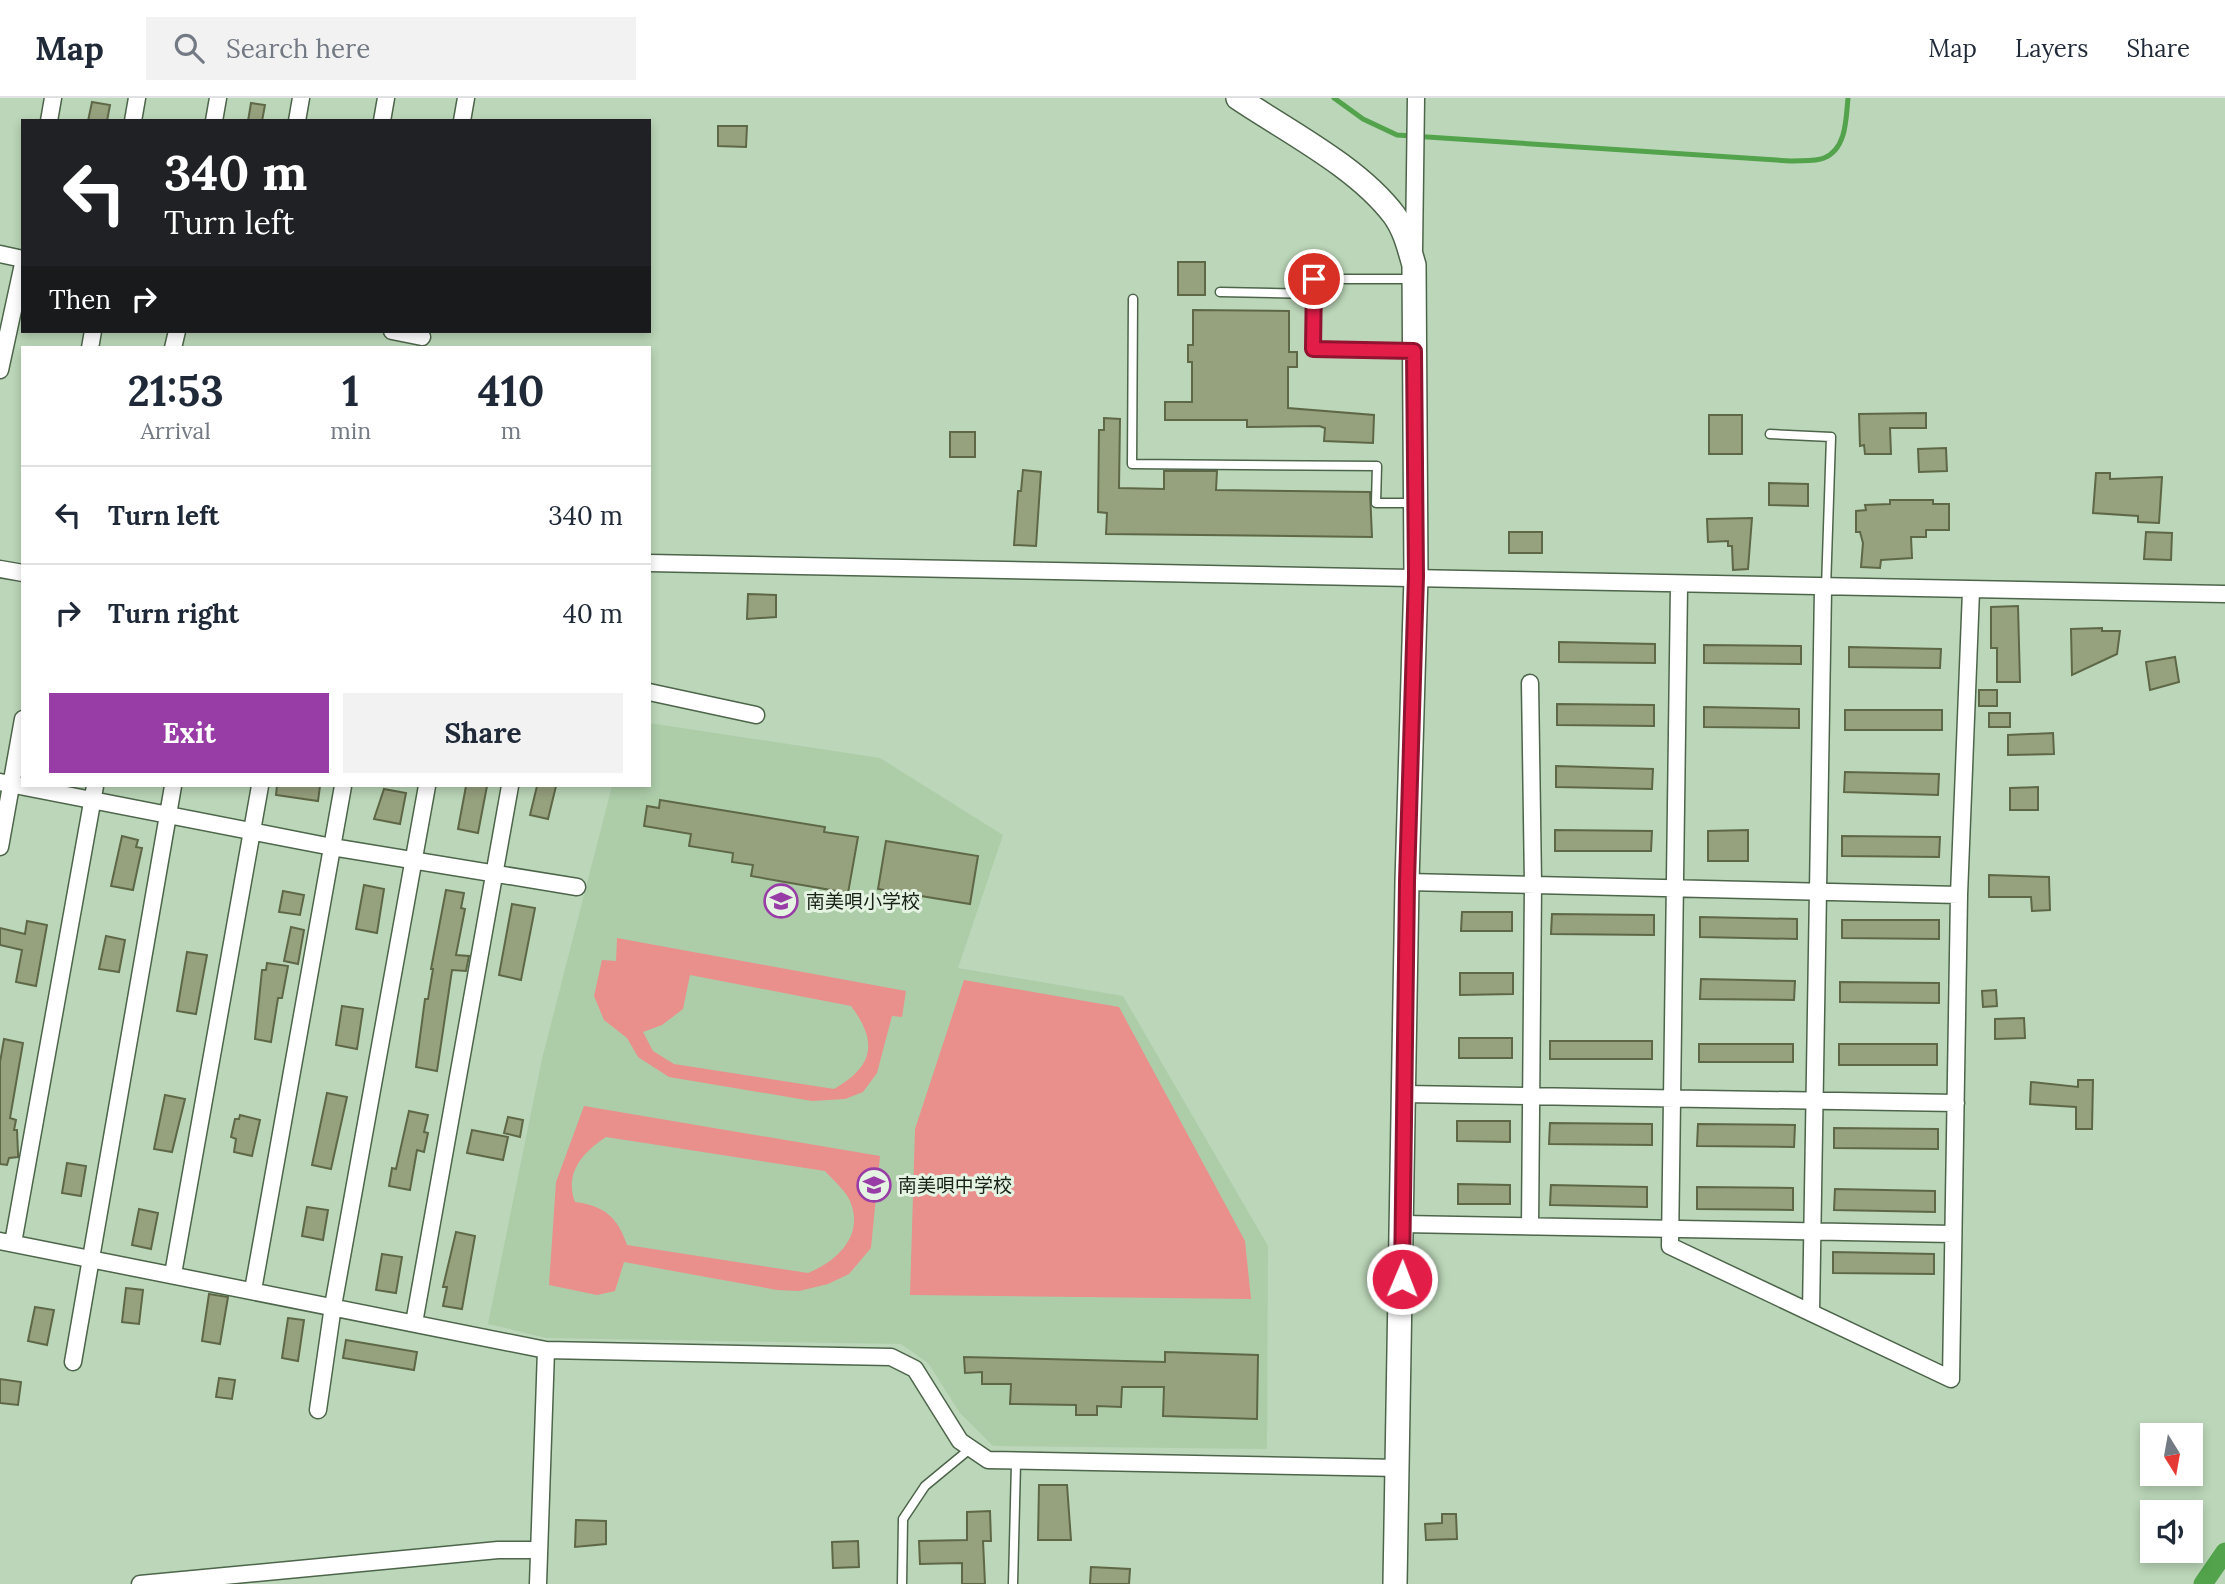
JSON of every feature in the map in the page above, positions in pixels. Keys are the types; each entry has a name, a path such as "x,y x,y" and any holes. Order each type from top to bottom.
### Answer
{"street":[{"path":"49,119 53,98"},
{"path":"133,119 137,98"},
{"path":"214,119 218,98"},
{"path":"297,119 301,98"},
{"path":"382,119 386,98"},
{"path":"462,119 466,98"},
{"path":"1238,98 1357,178 1394,215 1406,234 1414,272"},
{"path":"1395,1584 1407,882 1416,576 1416,98"},
{"path":"0,254 21,260"},
{"path":"0,370 21,270"},
{"path":"400,333 422,339"},
{"path":"651,563 1416,576 1825,589 2225,594"},
{"path":"0,569 21,573"},
{"path":"1679,586 1670,1246 1951,1378 1959,895 1970,591"},
{"path":"1811,1313 1815,1232 1817,891 1825,589"},
{"path":"1530,683 1533,884 1530,1226"},
{"path":"651,692 756,715"},
{"path":"0,847 6,783 21,727"},
{"path":"45,787 94,792 167,814 332,847 577,887"},
{"path":"73,1363 89,1258 173,787"},
{"path":"173,1275 260,787"},
{"path":"253,1290 343,787"},
{"path":"318,1410 333,1306 427,787"},
{"path":"414,1322 510,787"},
{"path":"94,792 7,1242 546,1350 891,1357 915,1369 960,1441 988,1460 1399,1468"},
{"path":"1407,882 1959,895"},
{"path":"1404,1094 1671,1096 1956,1103"},
{"path":"1403,1224 1954,1234"},
{"path":"538,1584 546,1350"},
{"path":"140,1584 498,1550 538,1550"}],"lane":[{"path":"1414,272 1314,279 1313,349 1414,351"},
{"path":"1220,292 1314,294"},
{"path":"1133,299 1132,464 1377,466 1376,503 1416,503"},
{"path":"1770,434 1831,437 1825,589"},
{"path":"902,1584 903,1519 925,1486 971,1448"},
{"path":"1013,1584 1016,1462"}],"shaded area":[{"name":"南美唄中学校","path":"651,723 880,758 1003,835 958,968 1123,996 1268,1246 1267,1449 993,1446 960,1413 928,1363 901,1344 546,1338 488,1324 542,1059 612,787 651,787"},
{"path":"617,938 906,991 902,1017 892,1016 877,1073 863,1092 845,1099 812,1101 669,1077 638,1057 627,1038 604,1020 594,996 602,960 616,961","holes":["690,975 851,1006 865,1031 868,1052 857,1071 834,1089 674,1064 653,1051 643,1032 662,1025 683,1009"]},
{"path":"964,980 1119,1007 1245,1241 1251,1299 910,1295 915,1129"},
{"path":"584,1106 880,1156 871,1248 849,1274 828,1284 799,1291 777,1290 624,1262 615,1291 597,1295 549,1285 556,1182","holes":["606,1137 825,1171 848,1197 854,1214 854,1225 851,1236 838,1255 808,1273 627,1245 619,1227 608,1214 594,1206 575,1202 572,1191 578,1164 590,1149"]}],"building":[{"path":"92,102 110,105 107,119 88,119"},
{"path":"251,103 265,105 262,119 248,119"},
{"path":"718,126 747,126 746,147 718,146"},
{"path":"1178,262 1205,262 1205,295 1178,295"},
{"path":"1193,310 1289,311 1289,352 1297,352 1297,367 1288,367 1288,408 1374,415 1373,443 1324,441 1325,428 1319,426 1247,427 1247,420 1165,420 1165,402 1192,402 1192,362 1188,362 1188,345 1193,345"},
{"path":"1926,413 1926,428 1890,428 1891,454 1865,454 1864,445 1860,446 1859,414"},
{"path":"1709,415 1742,415 1742,454 1709,454"},
{"path":"1104,418 1120,419 1119,488 1164,489 1164,471 1217,471 1216,490 1370,492 1372,537 1106,534 1107,513 1098,512 1099,430 1104,430"},
{"path":"950,432 975,432 975,457 950,457"},
{"path":"1946,448 1947,471 1919,472 1918,449"},
{"path":"1023,470 1041,472 1036,546 1014,545 1018,491 1021,491"},
{"path":"2096,473 2110,473 2110,479 2162,477 2159,523 2138,522 2138,516 2093,513"},
{"path":"1769,483 1808,484 1808,506 1769,505"},
{"path":"1890,500 1933,500 1933,504 1949,504 1949,530 1926,530 1926,537 1911,537 1912,558 1881,560 1880,568 1861,567 1863,543 1860,532 1856,532 1856,511 1866,510 1865,505 1890,504"},
{"path":"1752,518 1748,569 1733,570 1732,546 1728,546 1728,541 1708,542 1707,519"},
{"path":"1509,532 1542,532 1542,553 1509,553"},
{"path":"2146,532 2172,533 2171,560 2144,559"},
{"path":"748,594 776,595 776,617 747,619"},
{"path":"2018,606 2020,682 1997,682 1997,648 1991,648 1991,607"},
{"path":"2102,628 2102,631 2120,631 2117,654 2072,675 2071,629"},
{"path":"1559,642 1655,644 1655,663 1559,662"},
{"path":"1704,645 1801,646 1801,664 1704,663"},
{"path":"1849,647 1941,649 1940,668 1849,667"},
{"path":"2175,657 2179,682 2150,690 2146,662"},
{"path":"1979,690 1997,690 1997,706 1979,706"},
{"path":"1557,704 1654,705 1654,726 1557,725"},
{"path":"1704,707 1799,709 1799,728 1704,727"},
{"path":"1845,710 1942,710 1942,730 1845,730"},
{"path":"1989,713 2010,713 2010,727 1989,727"},
{"path":"2053,733 2054,754 2008,755 2008,735"},
{"path":"1556,766 1653,769 1652,789 1556,787"},
{"path":"1845,772 1939,774 1938,795 1844,792"},
{"path":"277,787 320,787 318,801 276,795"},
{"path":"466,787 487,787 478,833 458,829"},
{"path":"537,787 556,787 548,819 530,815"},
{"path":"2038,787 2038,810 2010,810 2010,788"},
{"path":"384,789 406,793 400,824 374,819"},
{"path":"660,800 825,827 824,832 858,837 848,893 751,876 753,865 732,862 733,853 689,846 691,834 644,826 647,806 659,808"},
{"path":"1555,830 1652,831 1651,851 1555,851"},
{"path":"1748,830 1748,861 1708,861 1708,831"},
{"path":"122,836 138,840 136,847 142,848 133,890 111,886"},
{"path":"1842,836 1940,837 1939,857 1842,856"},
{"path":"886,841 978,856 970,904 878,889"},
{"path":"1989,875 2049,877 2050,910 2032,911 2031,897 1989,897"},
{"path":"364,885 384,889 377,933 356,929"},
{"path":"446,890 464,893 461,908 465,909 456,955 469,956 466,971 452,970 437,1071 416,1067 425,999 428,999"},
{"path":"283,891 304,895 300,915 279,912"},
{"path":"512,904 535,908 521,980 499,975"},
{"path":"1462,912 1512,912 1512,931 1461,931"},
{"path":"1552,914 1654,915 1654,935 1551,934"},
{"path":"1700,917 1797,919 1797,939 1700,937"},
{"path":"1842,920 1939,920 1939,939 1842,938"},
{"path":"27,921 47,925 36,986 16,982 22,950 0,945 0,928 25,934"},
{"path":"291,927 304,930 298,964 284,961"},
{"path":"106,936 125,940 119,972 99,969"},
{"path":"187,952 207,955 196,1014 177,1011"},
{"path":"267,963 288,966 282,998 278,998 271,1042 255,1039 262,970 266,970"},
{"path":"1460,973 1513,973 1513,994 1460,995"},
{"path":"1701,979 1795,981 1794,1000 1700,999"},
{"path":"1840,982 1939,983 1939,1003 1840,1002"},
{"path":"1996,990 1997,1006 1983,1007 1982,991"},
{"path":"342,1006 363,1009 357,1049 336,1045"},
{"path":"2024,1018 2025,1038 1995,1039 1995,1019"},
{"path":"1459,1038 1512,1038 1512,1058 1459,1058"},
{"path":"4,1039 23,1043 10,1118 16,1120 14,1130 17,1130 18,1157 9,1158 7,1165 0,1164 0,1062"},
{"path":"1550,1041 1652,1041 1652,1059 1550,1059"},
{"path":"1699,1044 1793,1044 1793,1062 1699,1062"},
{"path":"1839,1044 1937,1044 1937,1065 1839,1065"},
{"path":"2078,1080 2093,1080 2092,1129 2076,1129 2076,1107 2030,1104 2031,1082 2078,1087"},
{"path":"327,1093 347,1097 331,1169 312,1165"},
{"path":"165,1095 185,1099 172,1152 154,1149"},
{"path":"409,1111 428,1115 424,1132 428,1133 424,1152 417,1150 410,1190 389,1186 392,1168 396,1169"},
{"path":"240,1115 260,1120 252,1156 234,1152 236,1139 231,1137 235,1119 239,1119"},
{"path":"508,1117 523,1120 520,1137 504,1133"},
{"path":"1457,1121 1510,1121 1510,1142 1457,1141"},
{"path":"1550,1123 1652,1124 1652,1145 1549,1144"},
{"path":"1698,1124 1795,1125 1794,1147 1697,1146"},
{"path":"1834,1128 1938,1129 1938,1149 1834,1148"},
{"path":"472,1130 508,1137 503,1160 467,1153"},
{"path":"67,1163 86,1166 81,1196 62,1193"},
{"path":"1458,1184 1510,1185 1510,1204 1458,1204"},
{"path":"1551,1185 1647,1187 1647,1207 1550,1205"},
{"path":"1697,1187 1793,1188 1793,1210 1697,1209"},
{"path":"1835,1189 1935,1191 1935,1212 1834,1210"},
{"path":"307,1207 328,1210 323,1240 302,1236"},
{"path":"139,1209 158,1213 151,1249 132,1245"},
{"path":"456,1232 475,1236 462,1309 443,1306 447,1287 443,1287"},
{"path":"1833,1252 1934,1254 1934,1274 1833,1273"},
{"path":"382,1254 402,1257 396,1293 376,1290"},
{"path":"126,1288 143,1290 139,1324 122,1322"},
{"path":"209,1294 228,1297 220,1344 202,1341"},
{"path":"35,1307 54,1310 47,1345 28,1341"},
{"path":"288,1318 304,1320 298,1361 282,1358"},
{"path":"346,1340 417,1352 414,1370 343,1358"},
{"path":"1165,1352 1258,1355 1257,1419 1163,1416 1164,1387 1122,1387 1121,1407 1097,1406 1097,1415 1076,1415 1076,1405 1010,1404 1011,1384 982,1384 982,1372 965,1373 964,1357 1165,1362"},
{"path":"219,1378 235,1380 232,1399 216,1397"},
{"path":"0,1379 21,1382 18,1405 0,1403"},
{"path":"1039,1485 1067,1485 1071,1540 1038,1540"},
{"path":"990,1511 991,1541 983,1541 985,1584 962,1584 962,1563 920,1564 919,1541 967,1540 967,1512"},
{"path":"1442,1514 1456,1514 1457,1539 1426,1540 1425,1524 1442,1523"},
{"path":"576,1520 606,1521 606,1544 575,1547"},
{"path":"858,1541 859,1567 833,1568 832,1542"},
{"path":"1091,1567 1130,1569 1129,1584 1090,1584"}],"waterway":[{"path":"1334,98 1363,119 1397,135 1790,161 1816,160 1832,154 1844,132 1848,98"},
{"path":"2203,1584 2225,1552"}],"place":[{"name":"南美唄小学校","path":"781,901"},
{"name":"南美唄中学校","path":"874,1185"}],"route":[{"path":"1314,279 1313,349 1414,351 1416,576 1407,882 1402,1279"}]}
